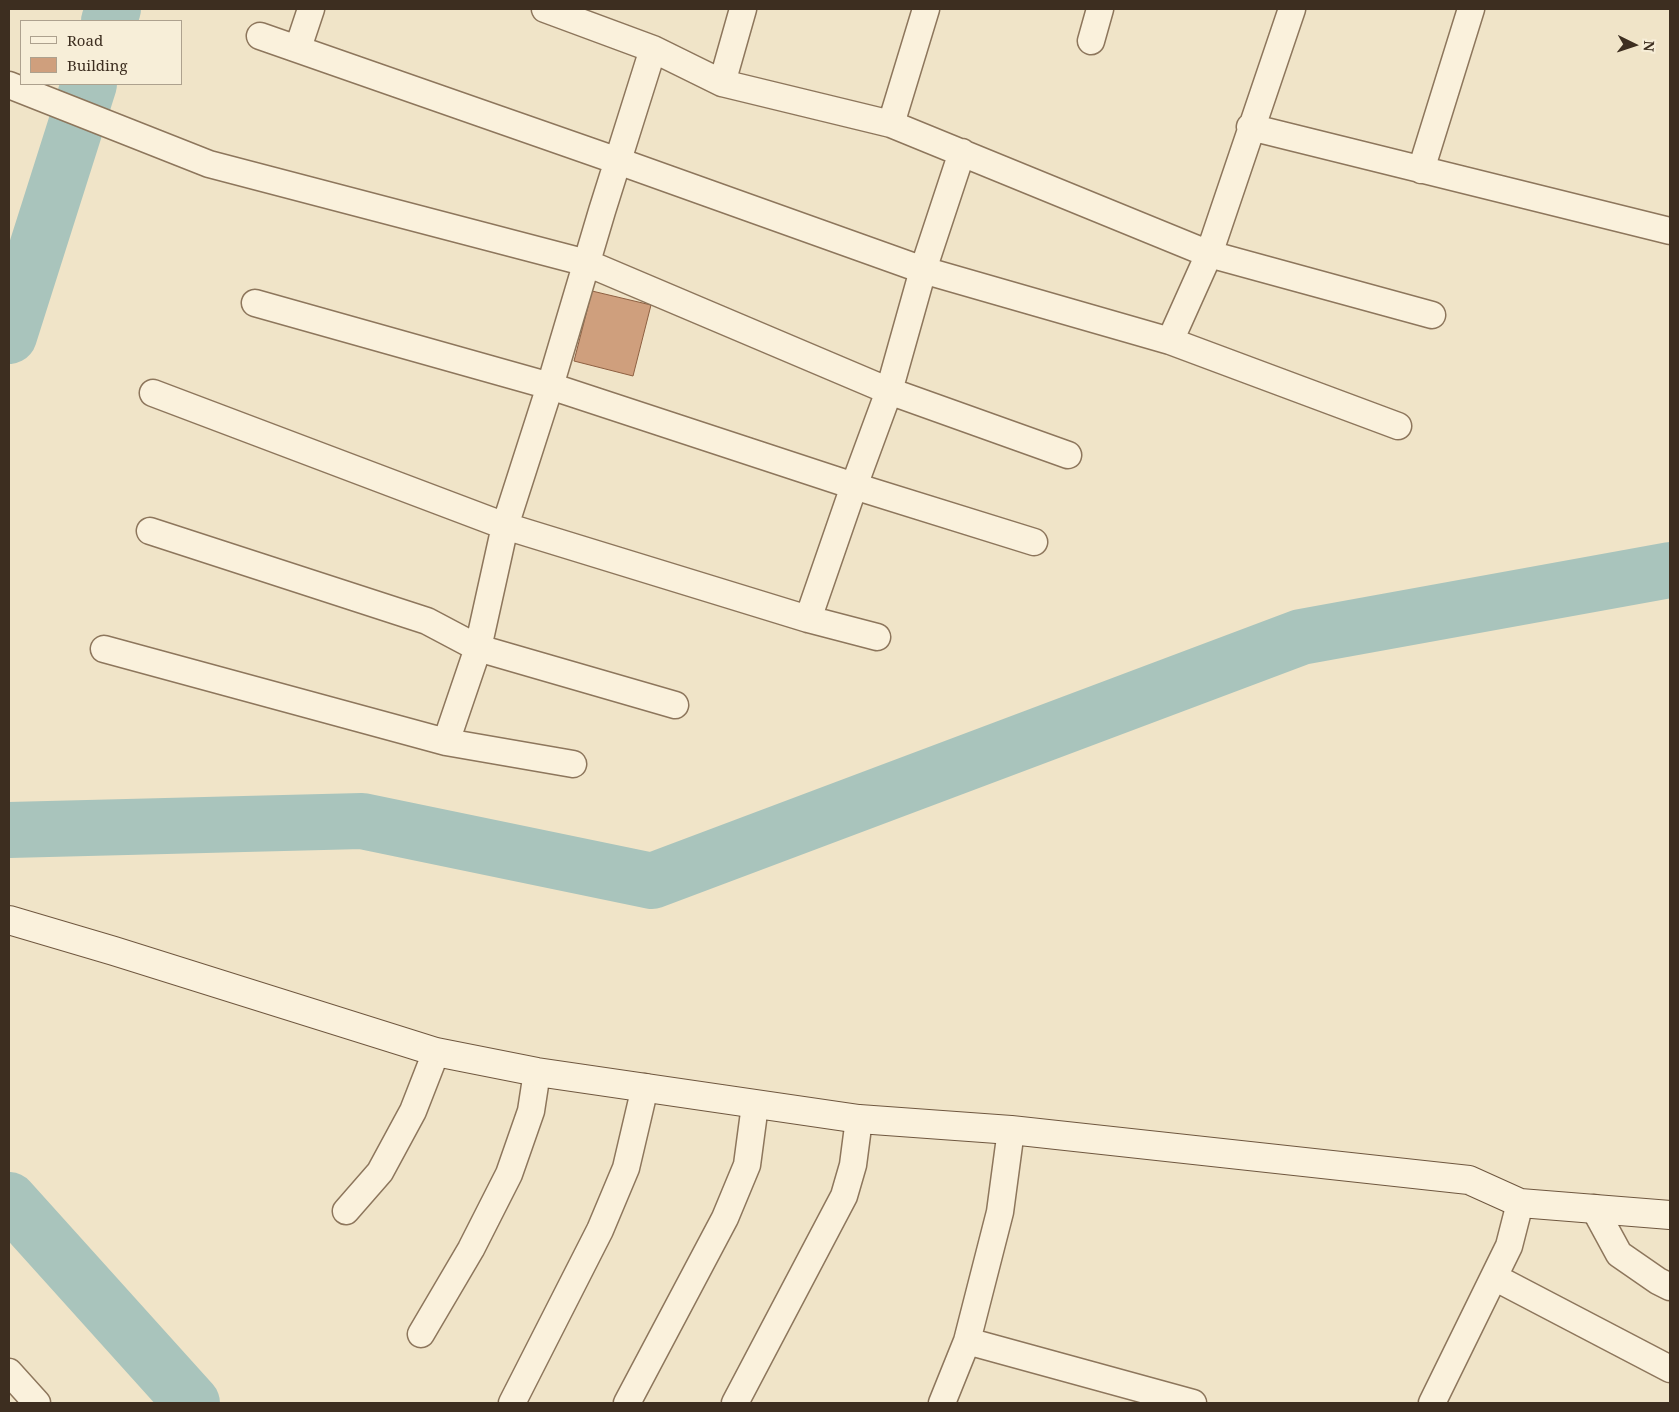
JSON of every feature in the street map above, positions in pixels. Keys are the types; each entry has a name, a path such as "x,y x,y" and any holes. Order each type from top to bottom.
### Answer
{"street":[{"path":"298,48 311,9"},
{"path":"545,9 653,48 722,83 891,124 1209,254 1432,315"},
{"path":"722,83 743,9"},
{"path":"891,124 926,9"},
{"path":"1091,41 1100,9"},
{"path":"1170,341 1209,254 1250,127 1292,9"},
{"path":"1421,170 1471,9"},
{"path":"260,36 923,270 1170,341 1398,426"},
{"path":"446,742 478,648 505,526 550,386 653,48"},
{"path":"18,89 209,164 587,262 890,391 1068,455"},
{"path":"1250,127 1670,232"},
{"path":"808,619 854,486 890,391 923,270 962,152"},
{"path":"255,303 550,386 854,486 1034,542"},
{"path":"153,393 505,526 808,619 877,637"},
{"path":"150,531 427,621 478,648 675,705"},
{"path":"104,649 446,742 573,764"},
{"path":"9,920 436,1052 537,1072 859,1119 1011,1130 1469,1180 1520,1203 1670,1215"},
{"path":"346,1211 380,1172 413,1111 436,1052"},
{"path":"421,1334 471,1249 509,1174 531,1111 537,1072"},
{"path":"512,1403 600,1230 623,1177 646,1087"},
{"path":"627,1403 725,1218 747,1165 755,1105"},
{"path":"735,1403 844,1196 853,1165 859,1119"},
{"path":"942,1403 967,1341 1000,1212 1011,1130"},
{"path":"1432,1403 1509,1246 1520,1203"},
{"path":"1594,1208 1619,1254 1670,1287"},
{"path":"1494,1277 1670,1369"},
{"path":"967,1341 1192,1403"},
{"path":"9,1372 37,1403"}],"building":[{"path":"592,291 651,305 633,376 574,361"}],"waterway":[{"path":"109,20 113,9"},
{"path":"9,336 89,85"},
{"path":"9,830 362,821 652,881 1301,637 1670,570"},
{"path":"9,1200 192,1403"}]}
